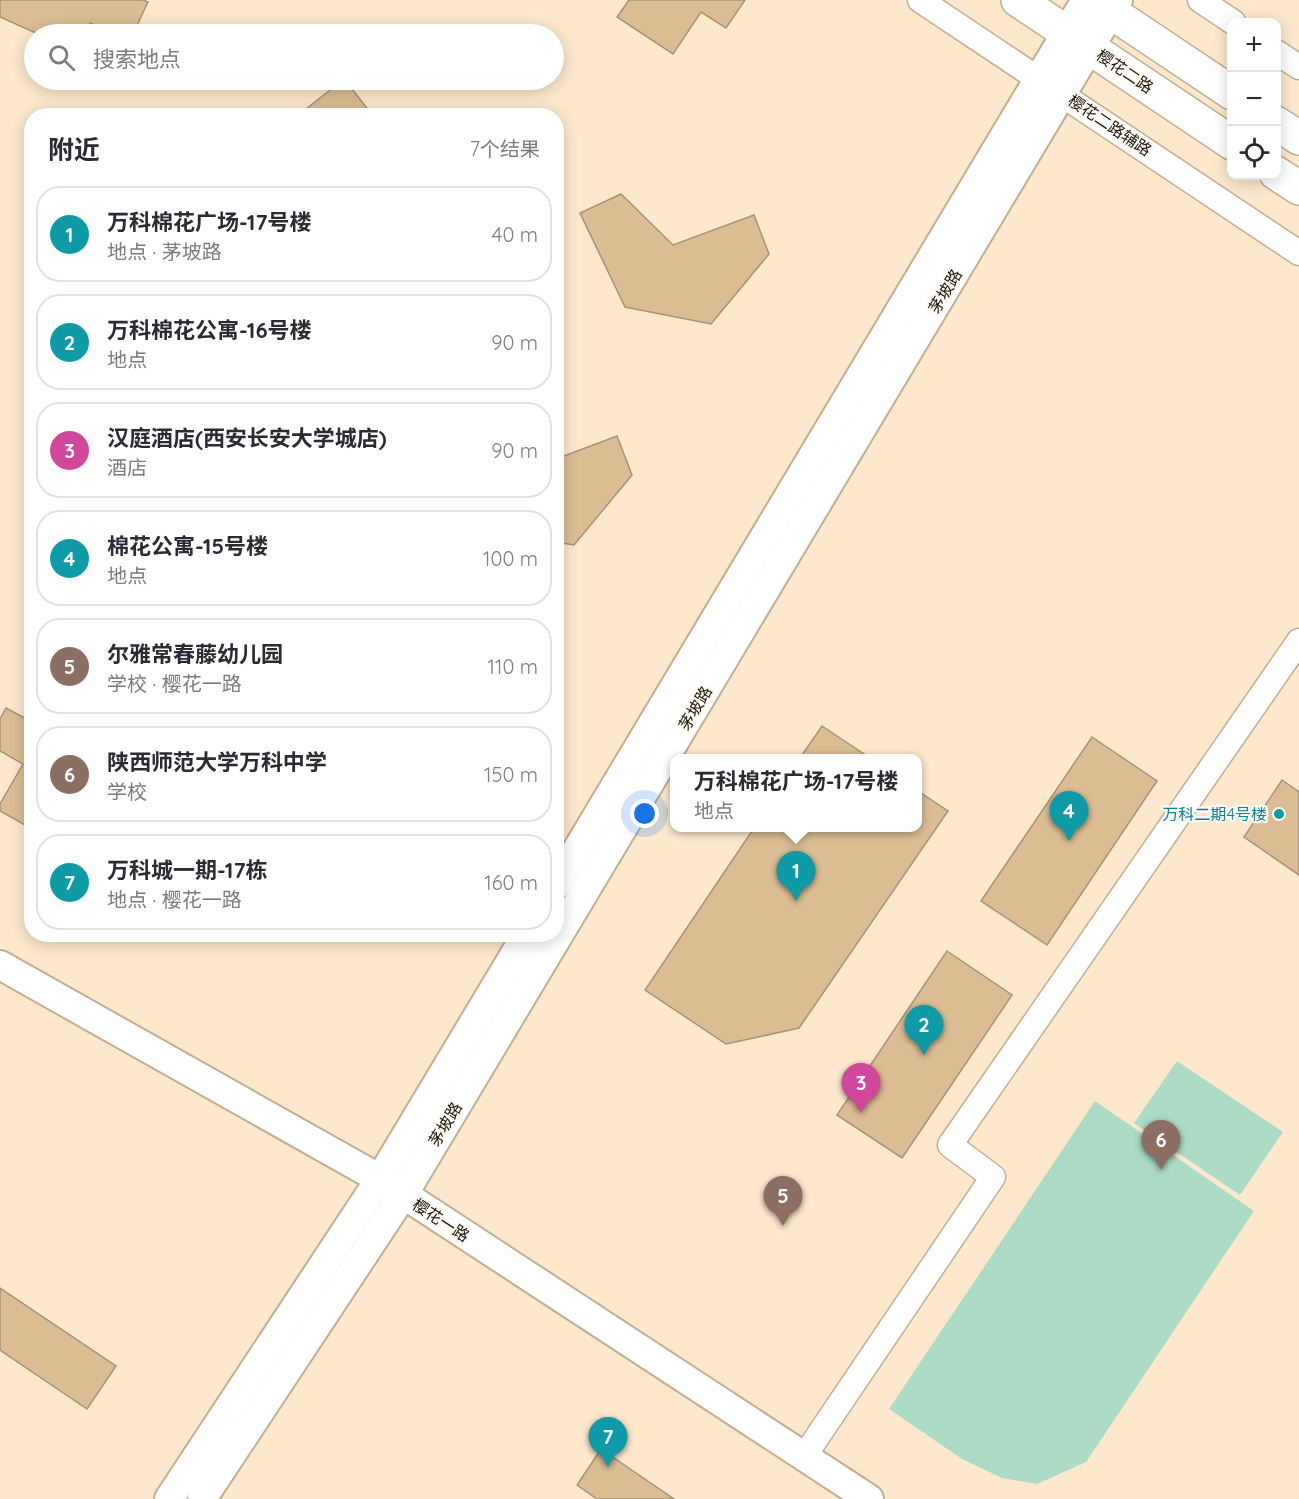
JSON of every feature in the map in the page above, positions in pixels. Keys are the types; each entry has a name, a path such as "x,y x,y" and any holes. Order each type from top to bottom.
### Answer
{"main road":[{"name":"樱花二路","path":"1018,0 1227,140"},
{"path":"1102,3 1227,90"},
{"path":"1281,126 1299,138"},
{"path":"1281,176 1299,188"}],"street":[{"name":"樱花二路辅路","path":"920,0 1299,253"},
{"path":"1200,0 1227,18"},
{"name":"茅坡路","path":"564,872 1039,79 1079,41 1102,3"},
{"name":"茅坡路","path":"564,906 1064,94 1079,41"},
{"path":"1281,55 1299,67"},
{"path":"805,1455 993,1177 950,1145 1299,641"},
{"name":"茅坡路","path":"169,1499 391,1187 523,942"},
{"name":"茅坡路","path":"202,1499 542,942"},
{"name":"樱花一路","path":"0,965 391,1187 805,1455 869,1499"}],"green space":[{"path":"1177,1061 1283,1132 1240,1195 1134,1123"},
{"path":"1095,1101 1254,1211 1086,1462 1037,1484 1002,1478 962,1459 889,1409"}],"building":[{"path":"0,0 143,0 148,2 138,24 24,24 24,28 0,17"},
{"path":"629,0 745,0 726,28 701,12 673,54 617,17"},
{"path":"330,90 353,90 367,108 307,108"},
{"path":"621,194 673,245 754,215 769,254 711,324 625,307 580,213"},
{"path":"617,436 632,475 574,545 564,543 564,456"},
{"path":"6,708 24,718 24,824 0,811 0,804 23,764 0,751 0,719"},
{"path":"822,726 864,754 803,754"},
{"path":"1092,737 1157,781 1047,945 981,901"},
{"name":"万科二期4号楼","path":"1282,780 1299,792 1299,875 1244,837"},
{"path":"922,794 948,811 799,1028 726,1044 645,990 751,832 922,832"},
{"path":"947,951 1012,995 902,1158 837,1115"},
{"path":"0,1288 116,1366 87,1409 0,1350"},
{"path":"601,1449 674,1499 597,1499 577,1485"}],"place":[{"name":"万科二期4号楼","path":"1279,814"},
{"name":"棉花公寓-15号楼","path":"1069,841"},
{"name":"万科棉花广场-17号楼","path":"796,901"},
{"name":"万科棉花公寓-16号楼","path":"924,1055"},
{"name":"汉庭酒店(西安长安大学城店)","path":"861,1113"},
{"name":"陕西师范大学万科中学","path":"1161,1170"},
{"name":"尔雅常春藤幼儿园","path":"783,1226"},
{"name":"万科城一期-17栋","path":"608,1467"}]}
